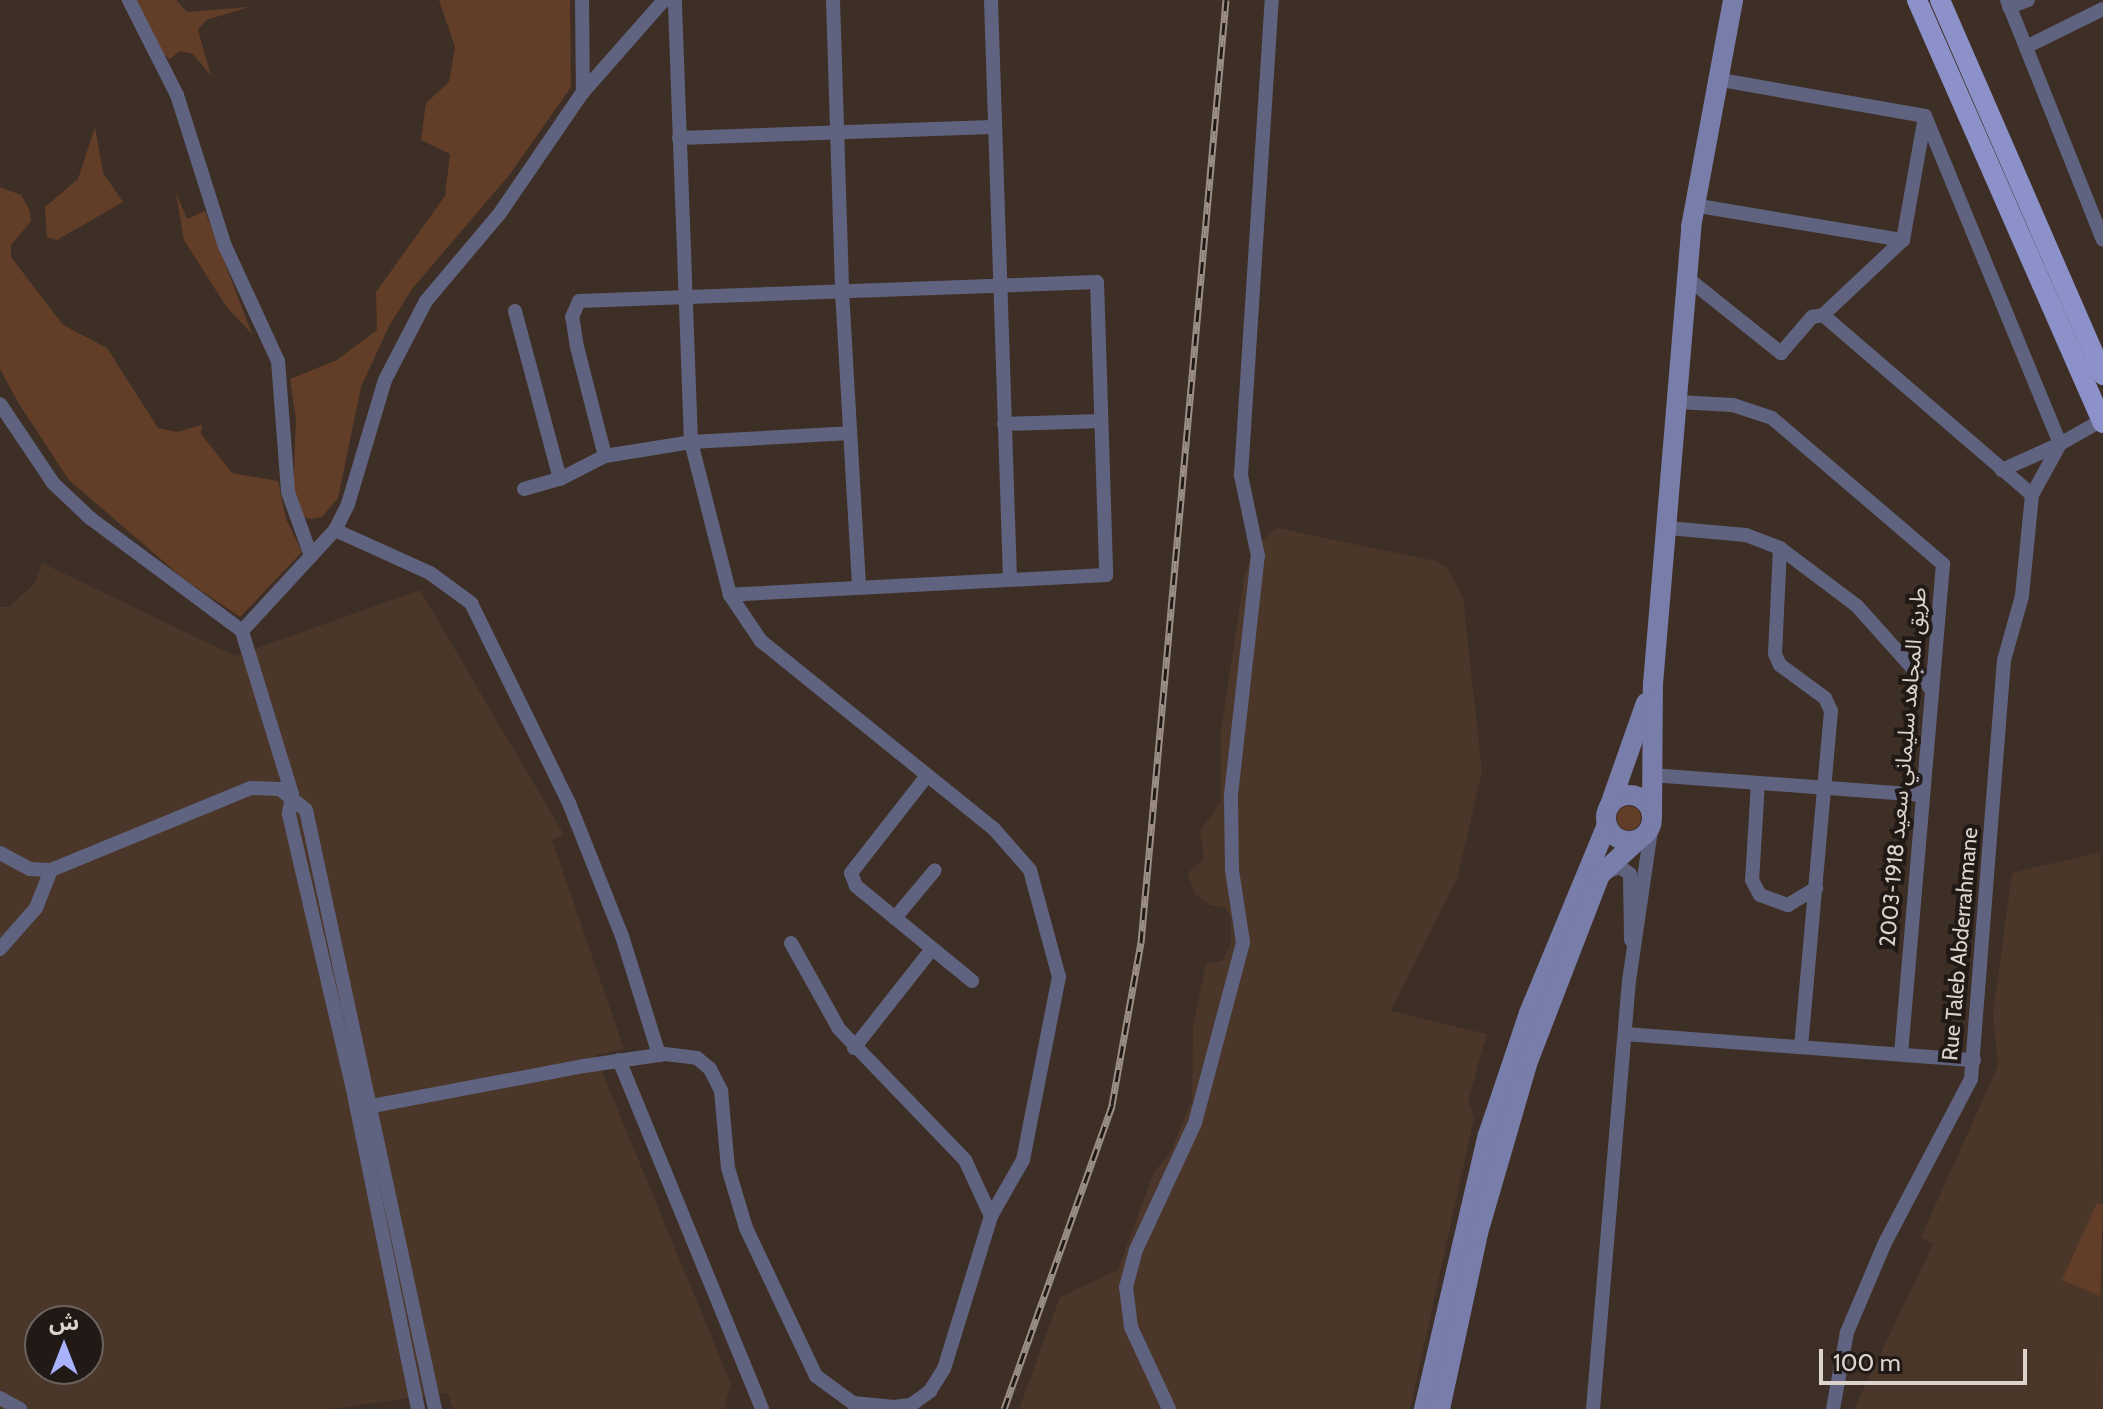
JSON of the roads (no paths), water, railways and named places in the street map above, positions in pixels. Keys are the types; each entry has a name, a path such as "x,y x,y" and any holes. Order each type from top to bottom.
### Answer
{"main road":[{"path":"1440,1409 1478,1233 1515,1101 1600,875 1652,819 1653,684 1693,205 1733,0"},
{"path":"1917,0 2102,422"},
{"path":"1940,0 2103,375"},
{"path":"1608,822 1653,684"},
{"path":"1424,1409 1488,1135 1534,1001 1618,798 1632,795 1646,802 1652,819"},
{"path":"1608,822 1630,846"}],"street":[{"path":"129,0 177,95 225,246 278,361 287,421 288,492 311,556"},
{"path":"582,0 583,92"},
{"path":"242,631 335,530 361,465 370,420 406,335 426,301 500,213 583,92 664,0"},
{"path":"372,1106 619,1060 659,1055 697,1058 715,1077 728,1168 746,1228 816,1376 840,1396 894,1407 911,1405 930,1391 944,1369 991,1216 1023,1160 1059,977 1056,954 1030,870 994,829 761,641 730,595 691,442 675,0"},
{"path":"833,0 842,291 859,585"},
{"path":"991,0 992,127 1010,579"},
{"path":"1169,1409 1131,1327 1126,1287 1136,1250 1195,1123 1242,952 1232,870 1231,795 1258,556 1241,475 1272,0"},
{"path":"2028,0 2008,4 2103,240"},
{"path":"2026,47 2103,9"},
{"path":"1716,79 1925,116"},
{"path":"1686,277 1781,353 1812,317 1823,315 1903,240 1925,116"},
{"path":"1925,116 2060,444"},
{"path":"679,138 992,127"},
{"path":"1693,205 1903,240"},
{"path":"605,456 577,347 573,307 579,301 1097,282 1106,575 859,585 730,595"},
{"path":"515,311 560,479"},
{"path":"1823,315 2032,495 2060,444"},
{"name":"طريق المجاهد سليماني سعيد 1918-2003","path":"1678,402 1733,405 1772,418 1943,564 1901,1054"},
{"path":"0,404 38,463 90,518 242,631 292,794 306,810 435,1409"},
{"path":"1004,424 1101,421"},
{"path":"2002,470 2102,422"},
{"path":"524,489 560,479 605,456 691,442 850,433"},
{"name":"Rue Taleb Abderrahmane","path":"1833,1409 1847,1332 1884,1245 1965,1094 1974,1060 2004,660 2022,596 2032,495"},
{"path":"1668,528 1746,535 1780,548 1857,606 1932,690"},
{"path":"335,530 430,573 471,603 569,803 622,936 659,1055"},
{"path":"1780,548 1775,654 1780,665 1825,698 1831,711 1801,1047"},
{"path":"1651,775 1922,795"},
{"path":"926,777 851,873 856,886 972,981"},
{"path":"1758,783 1752,880 1760,895 1788,905 1816,888"},
{"path":"0,853 30,869 51,870 236,791 265,786 292,794"},
{"path":"292,794 289,814 355,1098 417,1409"},
{"path":"1593,1409 1629,981 1652,819"},
{"path":"1629,981 1630,846"},
{"path":"1600,875 1620,867 1630,874"},
{"path":"0,949 36,908 51,870"},
{"path":"895,918 935,870"},
{"path":"791,943 854,1048 965,1160 991,1216"},
{"path":"854,1048 932,949"},
{"path":"1625,1034 1974,1060"},
{"path":"619,1060 762,1409"},
{"path":"0,1398 20,1409"}],"railway":[{"path":"1004,1409 1112,1105 1141,943 1226,0"}]}
